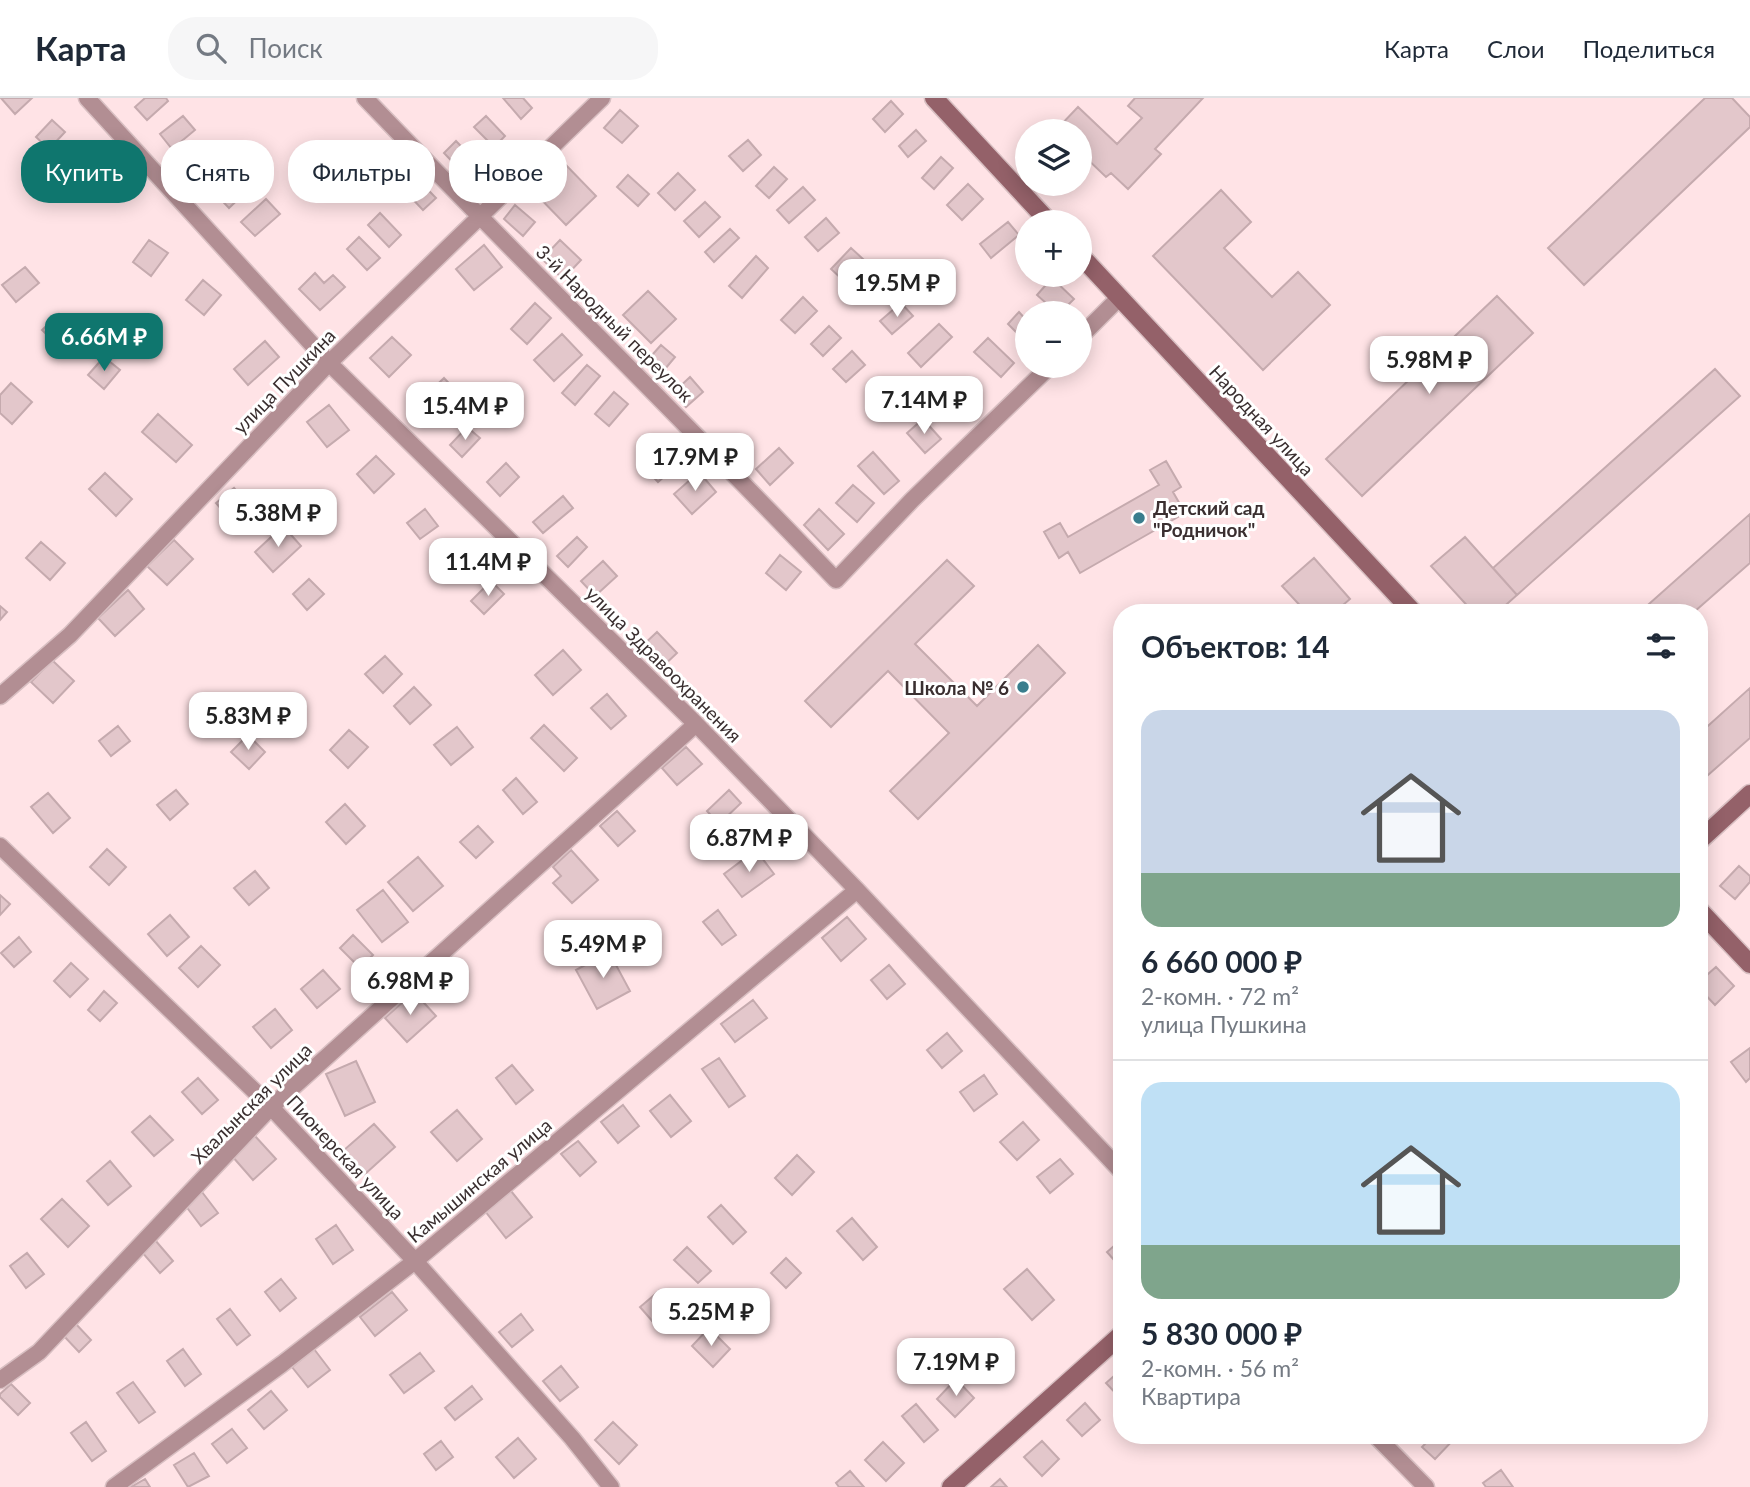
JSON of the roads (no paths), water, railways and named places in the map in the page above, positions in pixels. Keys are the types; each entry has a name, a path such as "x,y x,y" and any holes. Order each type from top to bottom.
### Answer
{"street":[{"name":"улица Здравоохранения","path":"87,98 329,363 696,724 857,890 1113,1162"},
{"name":"3-й Народный переулок","path":"365,98 480,218 702,439 836,580 912,500 1038,378"},
{"name":"улица Пушкина","path":"0,696 70,635 329,363 602,98"},
{"path":"934,98 1038,210"},
{"name":"Народная улица","path":"1092,268 1406,604"},
{"path":"1092,325 1119,298"},
{"name":"Хвалынская улица","path":"0,1380 39,1352 271,1107 696,724"},
{"path":"1708,833 1750,794"},
{"name":"Пионерская улица","path":"0,846 271,1107 415,1261 572,1438 611,1487"},
{"name":"Камышинская улица","path":"114,1487 282,1364 415,1261 857,890"},
{"path":"1708,920 1750,964"},
{"path":"951,1487 1113,1342"},
{"path":"1384,1444 1426,1487"}],"place":[{"name":"Детский сад \"Родничок\"","path":"1139,518"},
{"name":"Школа № 6","path":"1023,687"}]}
